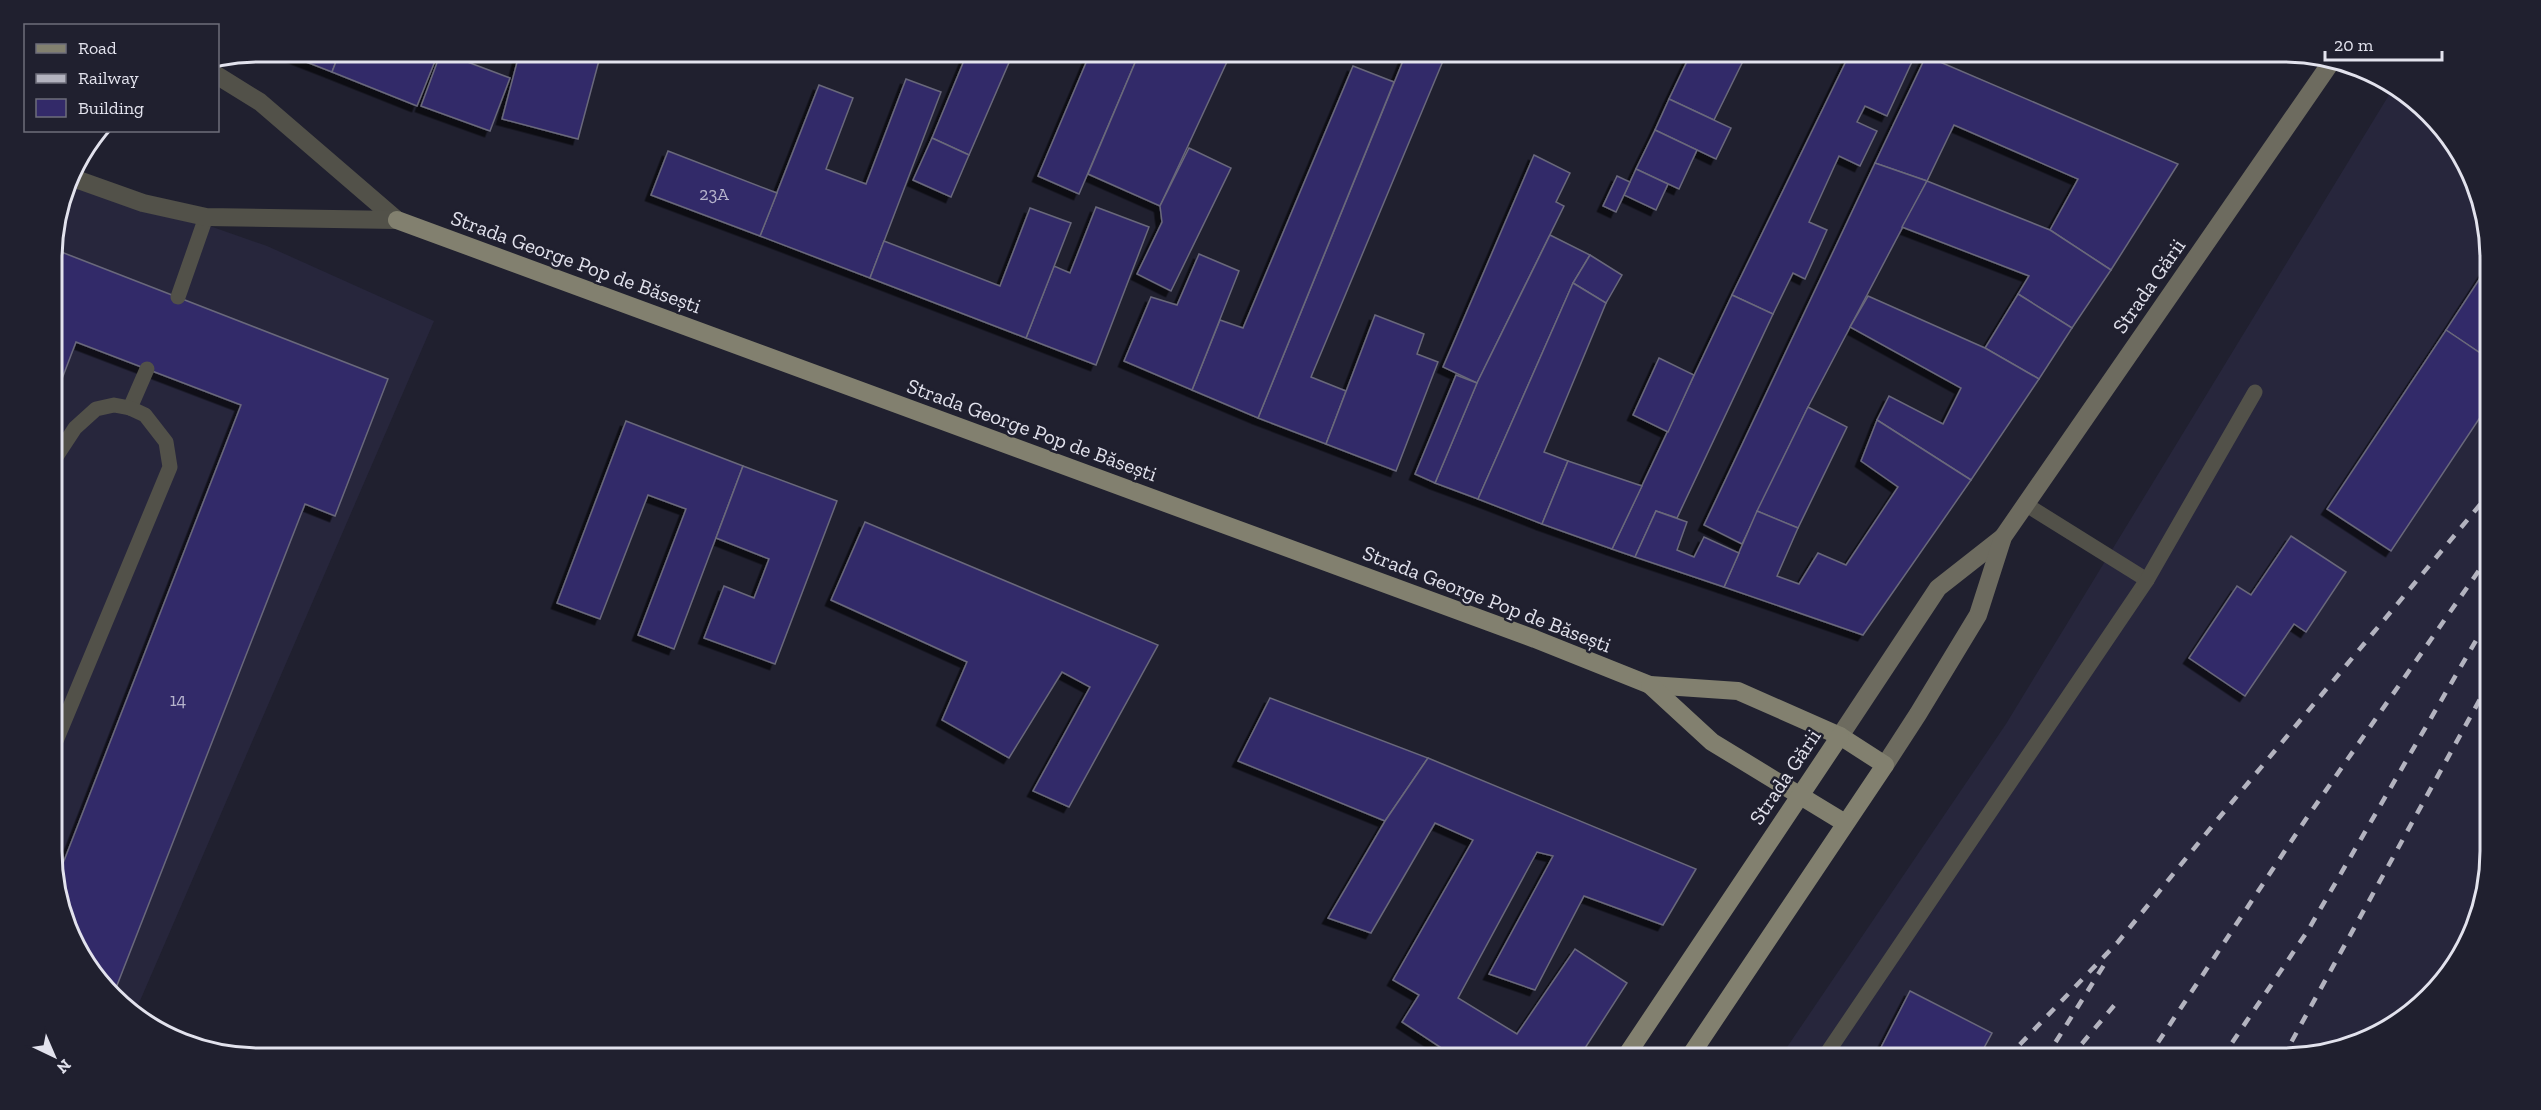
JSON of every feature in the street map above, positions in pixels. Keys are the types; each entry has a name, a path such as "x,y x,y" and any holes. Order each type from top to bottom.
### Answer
{"main road":[{"name":"Strada Gării","path":"1695,1048 1885,765 1978,615 2003,537 2328,67"},
{"name":"Strada George Pop de Băsești","path":"397,220 1523,635 1650,685 1738,691 1840,736 1885,765"},
{"name":"Strada Gării","path":"1631,1048 1938,588 2003,537"},
{"name":"Strada George Pop de Băsești","path":"1650,685 1712,742 1845,823"}],"street":[{"name":"Strada George Pop de Băsești","path":"219,77 260,102 397,220"},
{"name":"Strada George Pop de Băsești","path":"78,180 143,204 206,217 397,220"}],"lane":[{"path":"178,297 206,217"},
{"path":"130,408 147,369"},
{"path":"1830,1048 2146,580 2255,392"},
{"path":"62,448 75,428 96,409 114,405 130,408 145,415 166,442 170,467 62,724"},
{"path":"2025,504 2146,580"}],"shaded area":[{"path":"2390,94 2422,119 2453,160 2473,208 2480,259 2480,851 2476,890 2469,915 2453,950 2431,981 2412,1000 2392,1015 2346,1038 2321,1045 2295,1048 1786,1048 2006,724"},
{"path":"78,180 267,246 434,321 137,1007 119,991 88,950 68,902 63,877 62,246 68,208 77,183"}],"building":[{"path":"306,62 336,62 332,72"},
{"path":"336,62 435,62 417,106 332,72"},
{"path":"437,62 468,62 510,78 490,131 421,106"},
{"path":"517,62 599,62 578,139 502,119"},
{"path":"963,62 1009,62 969,155 932,138"},
{"path":"1086,62 1135,62 1079,194 1038,176"},
{"path":"1135,62 1227,62 1160,206 1088,174"},
{"path":"1403,62 1443,62 1311,377 1346,391 1326,444 1258,418"},
{"path":"1687,62 1743,62 1714,120 1669,99"},
{"path":"1846,62 1912,62 1887,116 1865,106 1857,122 1877,131 1860,166 1839,156 1809,222 1827,230 1805,279 1793,273 1773,314 1732,295"},
{"path":"1923,62 1940,62 2178,164 2111,270 2050,230 2078,179 1954,125 1927,181 1875,163"},
{"path":"1353,66 1394,82 1258,418 1192,390 1220,320 1243,328"},
{"path":"906,79 941,92 870,278 760,236 819,85 853,98 826,169 866,184"},
{"path":"1669,99 1731,128 1716,159 1655,130"},
{"path":"1655,130 1697,150 1679,189 1636,169"},
{"path":"932,138 969,155 951,197 913,180"},
{"path":"1189,148 1231,168 1171,291 1137,274 1162,222 1160,206"},
{"path":"668,151 777,193 760,236 651,195"},
{"path":"1534,155 1570,173 1556,202 1564,206 1477,383 1443,367"},
{"path":"1875,163 1927,181 1808,407 1742,544 1704,525"},
{"path":"1636,169 1668,184 1656,210 1624,195"},
{"path":"1617,176 1630,182 1616,212 1603,206"},
{"path":"1927,181 2050,230 2111,270 2072,328 2018,294 2029,276 1902,227"},
{"path":"1096,207 1149,227 1096,365 1026,338 1054,266 1070,273"},
{"path":"1030,208 1071,223 1026,338 870,278 884,241 1000,286"},
{"path":"1550,235 1590,255 1573,283 1478,499 1435,483 1477,383"},
{"path":"62,252 388,379 335,516 305,504 116,988 88,950 77,927 68,902 63,865 241,405 76,342 62,379"},
{"path":"1199,254 1239,271 1192,390 1124,361 1151,297 1177,305"},
{"path":"1590,255 1622,275 1606,303 1573,283"},
{"path":"2480,278 2480,353 2446,330"},
{"path":"1573,283 1606,303 1544,452 1568,461 1542,524 1478,499"},
{"path":"2018,294 2072,328 2039,379 1985,348"},
{"path":"1732,295 1773,314 1677,518 1656,511 1635,557 1612,549"},
{"path":"1868,296 1985,348 2039,379 1971,480 1877,420 1889,396 1943,424 1961,388 1850,327"},
{"path":"1375,315 1424,334 1417,354 1438,362 1396,471 1326,444"},
{"path":"2446,330 2480,353 2480,418 2391,551 2327,509"},
{"path":"1659,358 1694,375 1668,432 1633,415"},
{"path":"1456,375 1477,383 1435,483 1415,474"},
{"path":"1808,407 1847,427 1798,528 1757,511"},
{"path":"1877,420 1971,480 1863,635 1724,587 1757,511 1798,528 1777,576 1799,584 1818,553 1846,565 1898,487 1861,461"},
{"path":"626,421 743,466 674,649 638,635 686,509 648,495 600,619 557,603"},
{"path":"1568,461 1642,486 1612,549 1542,524"},
{"path":"743,466 837,501 775,664 704,638 724,586 754,598 769,559 716,538"},
{"path":"1656,511 1687,522 1677,550 1694,557 1704,537 1739,553 1724,587 1635,557"},
{"path":"865,522 1158,645 1069,807 1033,791 1090,687 1062,672 1009,758 942,720 967,662 831,600"},
{"path":"2291,536 2346,572 2306,632 2294,624 2245,696 2189,658 2237,586 2251,595"},
{"path":"1270,698 1428,758 1385,821 1238,761"},
{"path":"1428,758 1696,869 1663,925 1584,896 1535,990 1489,974 1553,856 1537,852 1458,998 1517,1034 1575,949 1627,983 1585,1048 1441,1048 1402,1022 1419,995 1393,980 1473,840 1435,823 1371,933 1328,918 1385,821"},
{"path":"1910,991 1992,1033 1984,1048 1881,1048"}],"railway":[{"path":"2017,1048 2118,942 2480,505"},
{"path":"2154,1048 2306,819 2480,569"},
{"path":"2228,1048 2307,932 2480,634"},
{"path":"2288,1048 2480,699"},
{"path":"2052,1048 2104,965"},
{"path":"2078,1048 2117,1002"}]}
